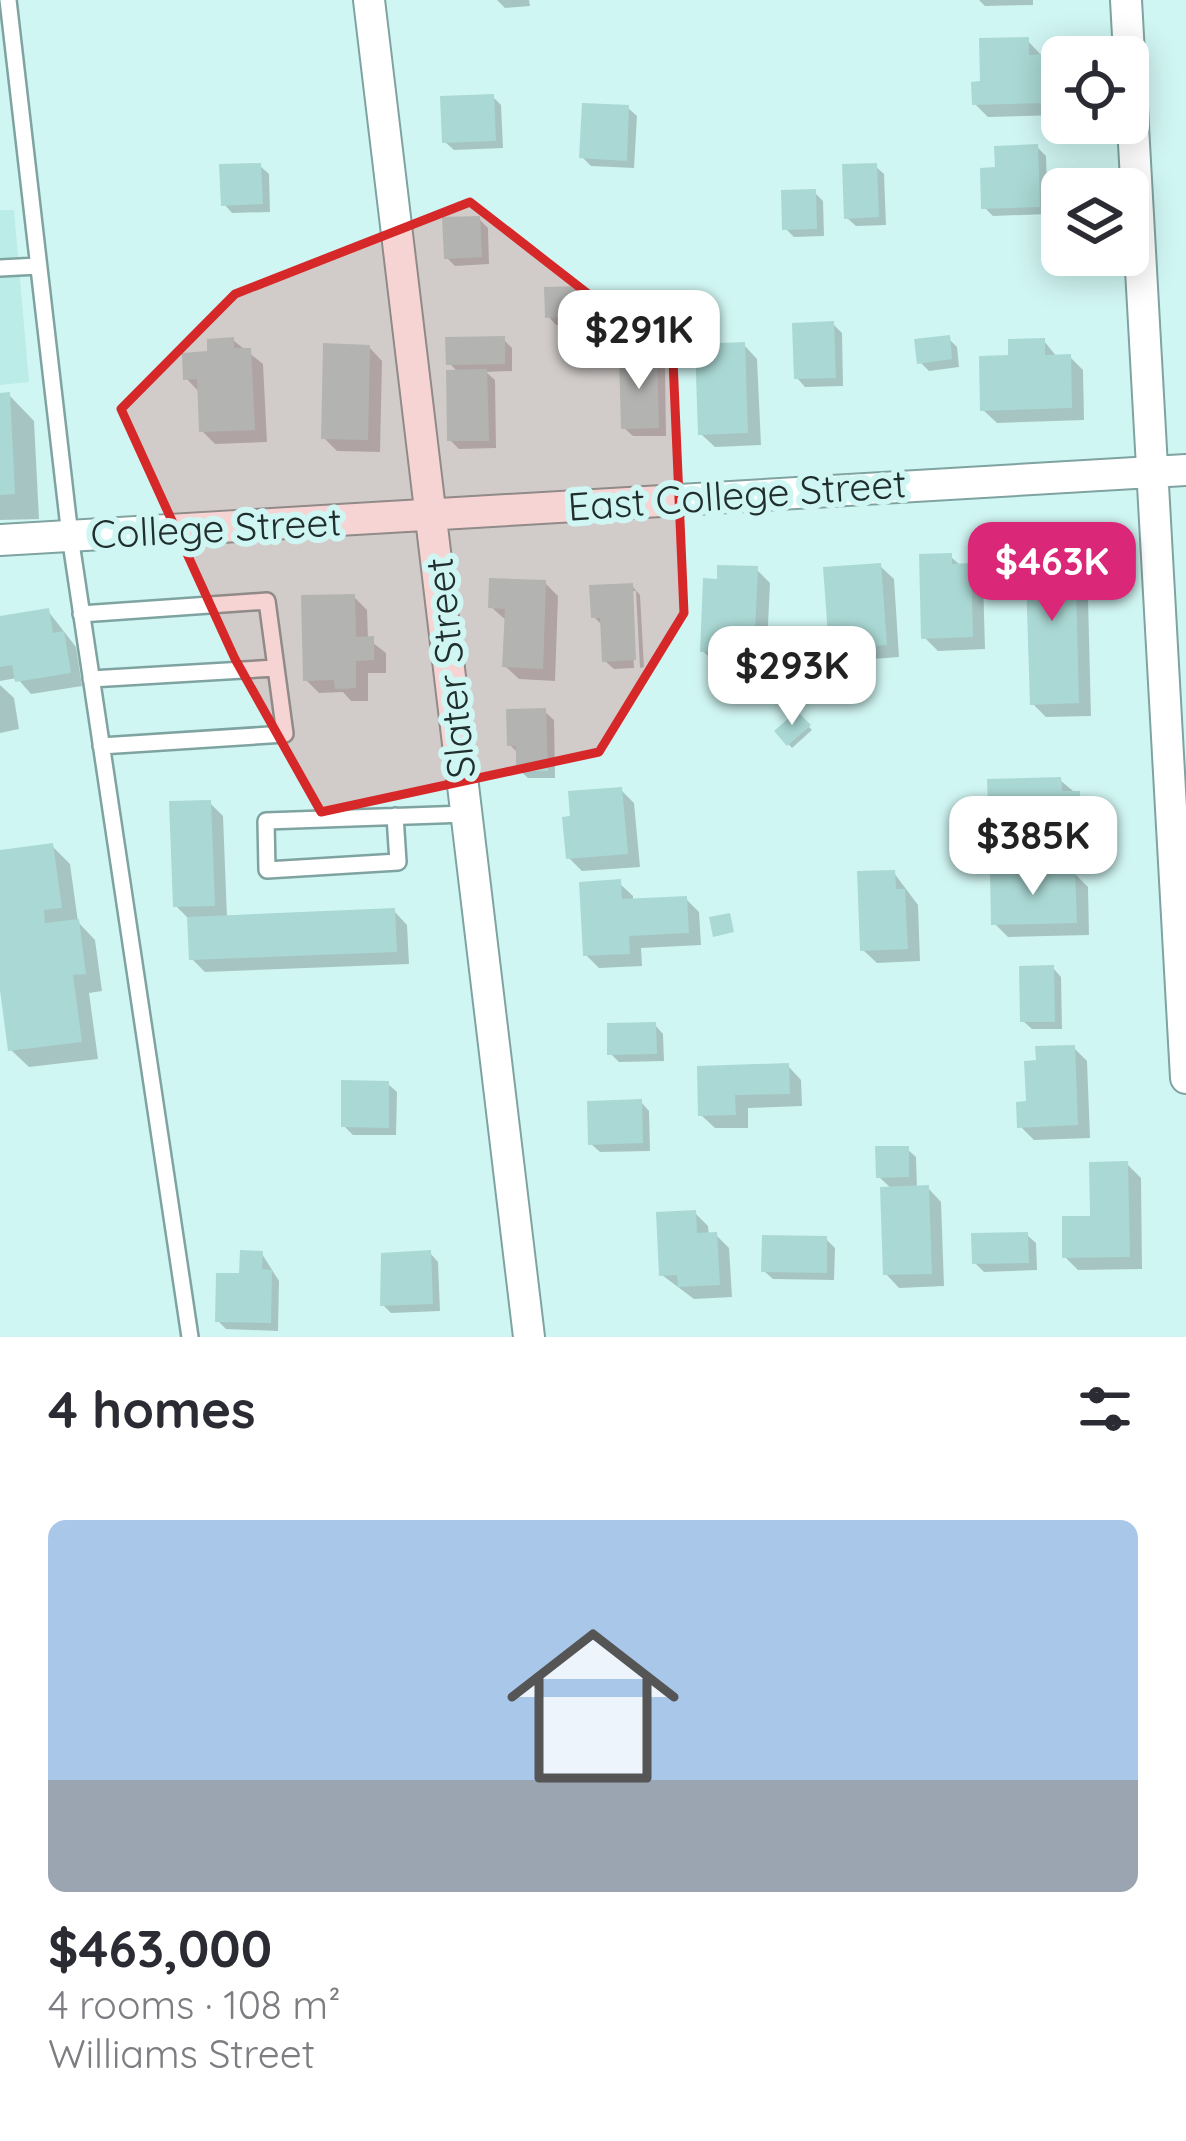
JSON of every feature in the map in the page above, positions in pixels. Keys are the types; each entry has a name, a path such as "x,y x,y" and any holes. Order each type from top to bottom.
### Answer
{"street":[{"name":"Slater Street","path":"369,0 529,1337"},
{"path":"1126,0 1186,1078"},
{"name":"East College Street","path":"433,515 1186,470"},
{"name":"College Street","path":"0,540 433,515"}],"lane":[{"path":"8,0 70,536 190,1337"},
{"path":"0,268 38,266"},
{"path":"81,614 267,602 285,734 101,746"},
{"path":"91,679 276,668"},
{"path":"395,816 398,862 267,870 266,821 395,816 466,814"}],"highlighted area":[{"path":"470,202 673,360 684,613 599,752 321,812 235,659 121,409 235,294"}],"shaded area":[{"path":"0,210 14,210 29,382 0,385"}],"building":[{"path":"1029,37 1029,55 1041,54 1041,103 972,105 971,82 980,81 979,38"},
{"path":"494,94 496,141 442,143 440,96"},
{"path":"582,103 629,105 627,161 579,158"},
{"path":"1038,144 1040,207 981,209 980,168 995,167 994,146"},
{"path":"261,163 263,204 221,206 219,164"},
{"path":"877,163 879,217 844,219 842,164"},
{"path":"816,189 817,229 782,230 781,190"},
{"path":"480,216 482,257 444,259 442,217"},
{"path":"578,286 579,316 545,318 544,287"},
{"path":"834,321 836,378 794,379 792,323"},
{"path":"950,335 952,359 917,364 914,339"},
{"path":"505,336 505,364 446,365 445,337"},
{"path":"234,337 234,348 251,348 255,430 199,432 197,379 183,380 182,353 207,351 207,339"},
{"path":"1045,338 1045,355 1071,354 1072,408 980,411 979,356 1008,355 1008,339"},
{"path":"745,342 748,433 698,435 695,344"},
{"path":"323,343 370,345 368,440 321,439"},
{"path":"657,355 659,428 621,429 619,356"},
{"path":"487,369 489,441 447,441 446,370"},
{"path":"10,392 15,494 0,495 0,393"},
{"path":"1075,544 1079,703 1030,705 1025,545"},
{"path":"952,553 952,564 971,563 973,637 921,639 919,554"},
{"path":"881,563 887,645 829,649 823,567"},
{"path":"717,565 758,566 754,654 700,652 703,578 717,579"},
{"path":"489,578 546,580 543,669 502,667 505,609 488,608"},
{"path":"633,583 636,660 602,662 600,618 591,618 589,585"},
{"path":"355,594 356,637 374,636 374,660 356,661 356,688 335,689 334,680 303,681 301,595"},
{"path":"49,608 53,633 64,631 71,673 15,682 12,665 0,667 0,616"},
{"path":"546,708 548,771 516,771 516,746 507,746 506,709"},
{"path":"797,711 811,725 787,746 774,731"},
{"path":"1061,777 1062,791 1080,791 1081,828 989,831 987,779"},
{"path":"622,787 628,854 566,859 562,817 570,816 568,791"},
{"path":"211,800 215,906 173,907 169,801"},
{"path":"53,843 62,908 44,910 45,923 79,919 86,974 73,975 82,1042 8,1051 0,990 0,850"},
{"path":"895,870 896,889 905,889 908,949 860,951 857,871"},
{"path":"1075,870 1077,923 991,925 990,872"},
{"path":"621,879 622,899 687,896 689,933 629,936 630,954 583,956 579,882"},
{"path":"395,908 397,952 189,960 187,917"},
{"path":"730,913 734,932 713,937 709,917"},
{"path":"1054,965 1055,1022 1020,1022 1019,966"},
{"path":"656,1022 657,1054 607,1055 607,1023"},
{"path":"1075,1045 1078,1125 1017,1128 1016,1102 1026,1101 1024,1061 1036,1060 1035,1046"},
{"path":"789,1063 790,1094 735,1095 736,1115 698,1116 697,1066"},
{"path":"341,1080 389,1081 389,1128 341,1127"},
{"path":"642,1099 643,1143 588,1145 587,1101"},
{"path":"875,1146 909,1146 909,1177 876,1178"},
{"path":"1128,1161 1130,1257 1062,1258 1062,1216 1090,1216 1089,1162"},
{"path":"929,1185 932,1274 883,1275 880,1187"},
{"path":"696,1210 697,1233 717,1232 720,1285 678,1287 677,1275 659,1276 656,1212"},
{"path":"1028,1232 1029,1263 972,1264 971,1233"},
{"path":"762,1235 827,1236 827,1273 761,1272"},
{"path":"240,1250 263,1251 262,1269 272,1270 271,1323 215,1322 216,1273 239,1273"},
{"path":"431,1250 433,1304 380,1306 381,1253"}]}
